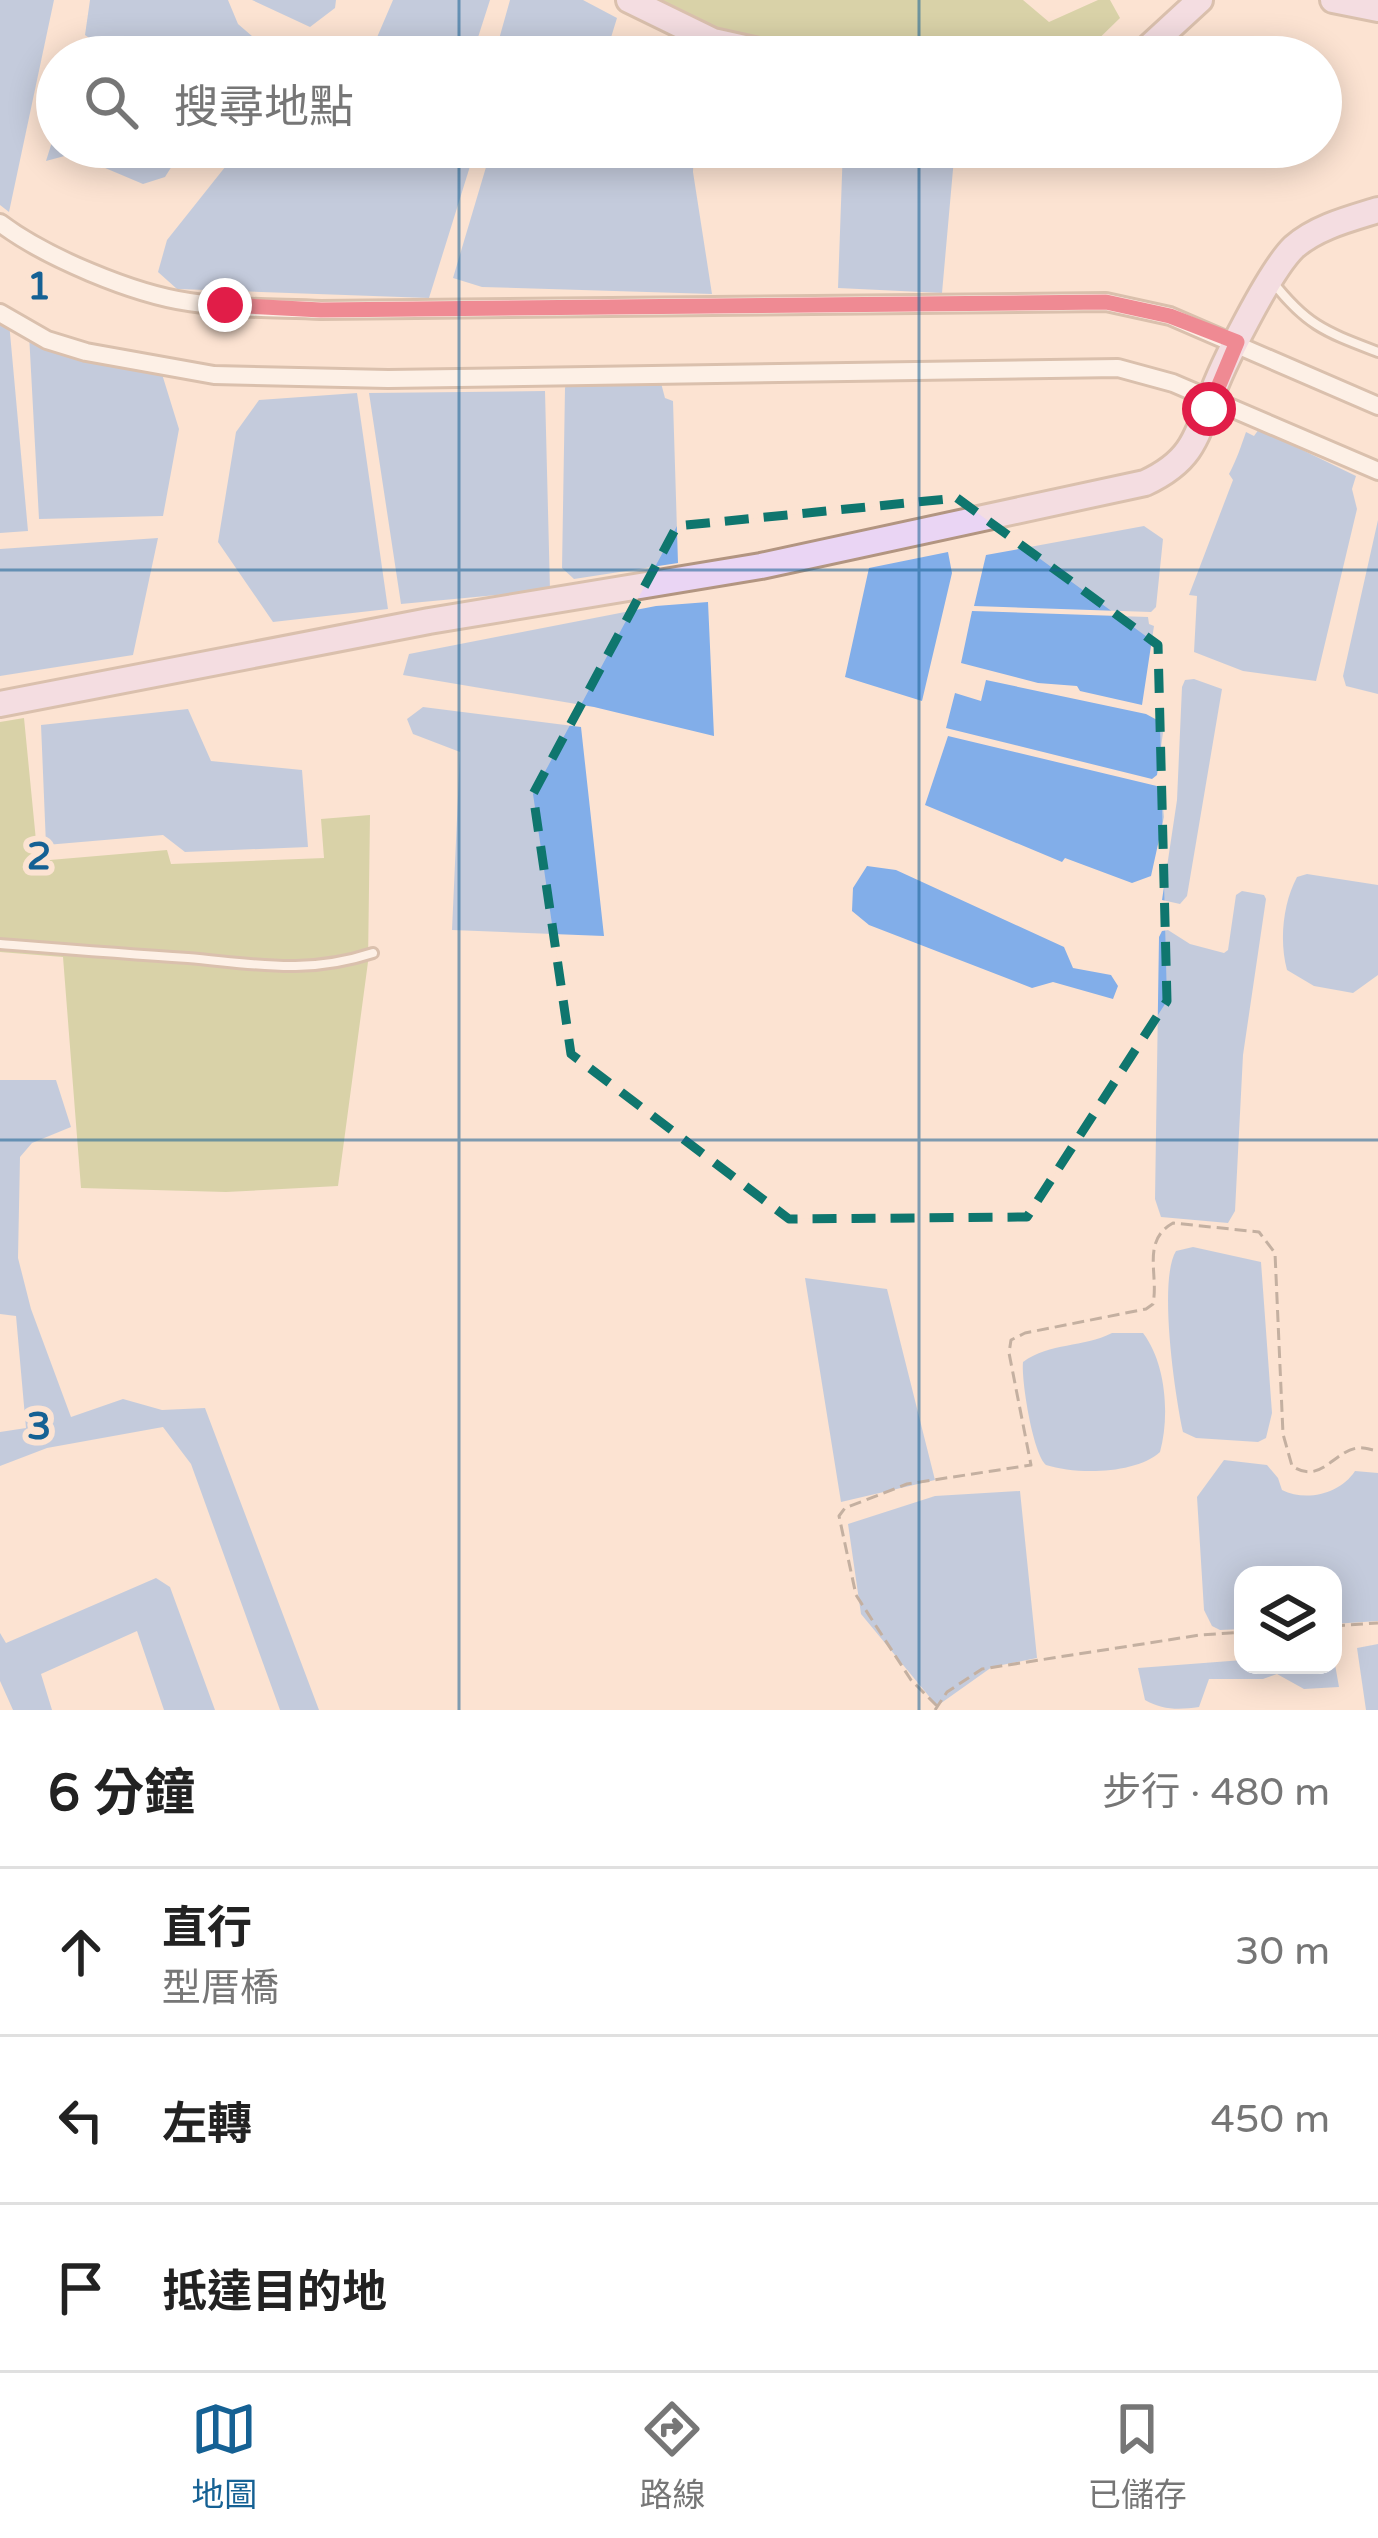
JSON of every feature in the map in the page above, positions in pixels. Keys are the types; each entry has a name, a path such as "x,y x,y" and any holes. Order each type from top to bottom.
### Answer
{"street":[{"path":"629,0 703,36"},
{"path":"1161,36 1200,0"},
{"path":"1333,0 1378,9"},
{"path":"0,704 429,622 761,566 1145,483 1173,470 1191,450 1235,346 1270,279 1296,245 1328,226 1378,210"},
{"path":"0,223 80,266 189,302 335,310 1106,302 1170,316 1378,406"},
{"path":"0,313 47,340 86,352 214,375 388,379 1118,368 1214,392 1378,471"}],"lane":[{"path":"1270,279 1297,313 1331,334 1378,352"},
{"path":"0,944 201,959 268,969 337,965 373,953"}],"path":[{"path":"1234,1633 982,1669 947,1692 936,1708 911,1680 856,1594 839,1516 845,1508 907,1484 1030,1466 1009,1353 1011,1340 1153,1304 1153,1244 1172,1222 1259,1232 1275,1253 1283,1434 1292,1466 1313,1472 1356,1448 1378,1451"},
{"path":"1342,1625 1378,1623"}],"highlighted area":[{"path":"957,498 1158,645 1167,1001 1027,1217 789,1219 571,1054 533,794 677,526"}],"green space":[{"path":"644,0 1023,0 1049,22 1098,0 1110,0 1120,18 1102,36 725,36 701,30"},
{"path":"24,718 38,861 167,850 171,864 324,858 321,819 370,815 368,962 338,1186 226,1192 81,1188 63,957 0,952 0,722"}],"water":[{"path":"0,0 54,0 46,36 36,36 36,85 9,212 0,205"},
{"path":"90,0 228,0 238,24 252,36 86,36"},
{"path":"252,0 336,0 335,8 310,27"},
{"path":"393,0 490,0 478,36 378,36"},
{"path":"510,0 583,0 617,18 611,36 500,36"},
{"path":"105,168 171,168 165,177 143,184"},
{"path":"224,168 469,168 429,298 177,289 158,272 167,240"},
{"path":"486,168 693,168 712,294 482,287 453,278"},
{"path":"842,168 953,168 942,293 838,288"},
{"path":"0,317 9,322 28,531 0,533"},
{"path":"29,334 162,374 179,429 163,516 39,519"},
{"path":"569,377 578,385 661,383 665,398 673,401 678,563 574,579 562,568"},
{"path":"545,391 550,590 401,604 369,393"},
{"path":"357,393 388,609 273,622 218,542 236,432 259,400"},
{"path":"1259,429 1356,476 1352,489 1357,509 1316,681 1243,671 1194,652 1197,596 1189,595 1246,432 1254,436"},
{"path":"1378,520 1378,694 1346,686 1343,676"},
{"path":"1144,526 1163,539 1156,607 1151,612 974,606 986,555"},
{"path":"158,538 133,655 0,676 0,549"},
{"path":"948,552 952,573 922,701 845,677 869,568"},
{"path":"708,602 714,736 594,707 403,675 409,654 656,606"},
{"path":"972,611 1148,617 1154,626 1142,705 1080,691 1077,686 1038,683 961,663"},
{"path":"986,680 1146,714 1159,721 1163,733 1157,775 1152,779 946,728 955,693 981,701"},
{"path":"1185,680 1222,689 1187,896 1180,904 1162,900 1177,800 1182,687"},
{"path":"423,707 581,727 604,936 452,930 460,752 413,734 407,719"},
{"path":"188,709 211,761 302,770 308,847 185,852 163,835 46,845 41,725"},
{"path":"948,736 1161,787 1164,817 1151,876 1132,883 1065,858 1062,862 925,805"},
{"path":"867,866 896,870 1064,947 1073,968 1111,975 1118,986 1113,999 1053,982 1032,988 869,925 852,911 853,888"},
{"path":"1307,874 1378,885 1378,975 1353,993 1314,986 1287,970 1283,947 1286,910 1297,877"},
{"path":"1242,891 1266,899 1243,1055 1235,1211 1228,1223 1161,1217 1155,1199 1159,937 1168,930 1190,944 1224,953 1236,895"},
{"path":"0,1080 56,1080 71,1127 32,1143 20,1157 18,1258 31,1309 71,1417 123,1399 162,1410 205,1408 319,1710 280,1710 191,1464 163,1427 47,1448 0,1466 0,1432 26,1428 16,1316 0,1314"},
{"path":"1193,1247 1261,1262 1272,1413 1266,1438 1258,1442 1196,1438 1183,1432 1168,1286 1176,1251"},
{"path":"805,1278 887,1289 935,1480 841,1502"},
{"path":"1112,1333 1143,1333 1157,1359 1165,1406 1160,1452 1136,1465 1106,1470 1046,1465 1032,1432 1023,1362 1044,1351"},
{"path":"1224,1460 1267,1465 1282,1490 1301,1495 1332,1490 1355,1471 1378,1473 1378,1621 1342,1623 1342,1566 1234,1566 1234,1629 1212,1626 1204,1610 1197,1497"},
{"path":"1020,1491 1037,1658 992,1667 937,1706 861,1614 848,1524 935,1496"},
{"path":"156,1578 170,1587 215,1710 164,1710 137,1631 41,1674 52,1710 13,1710 0,1681 0,1633 6,1643"},
{"path":"1378,1644 1378,1710 1366,1710 1357,1648"},
{"path":"1234,1661 1234,1674 1277,1674 1263,1679 1209,1679 1199,1707 1185,1709 1145,1700 1138,1668"},
{"path":"1277,1674 1337,1674 1339,1687 1304,1689"}],"route":[{"path":"225,305 321,310 1106,302 1170,316 1237,342 1209,409"}]}
